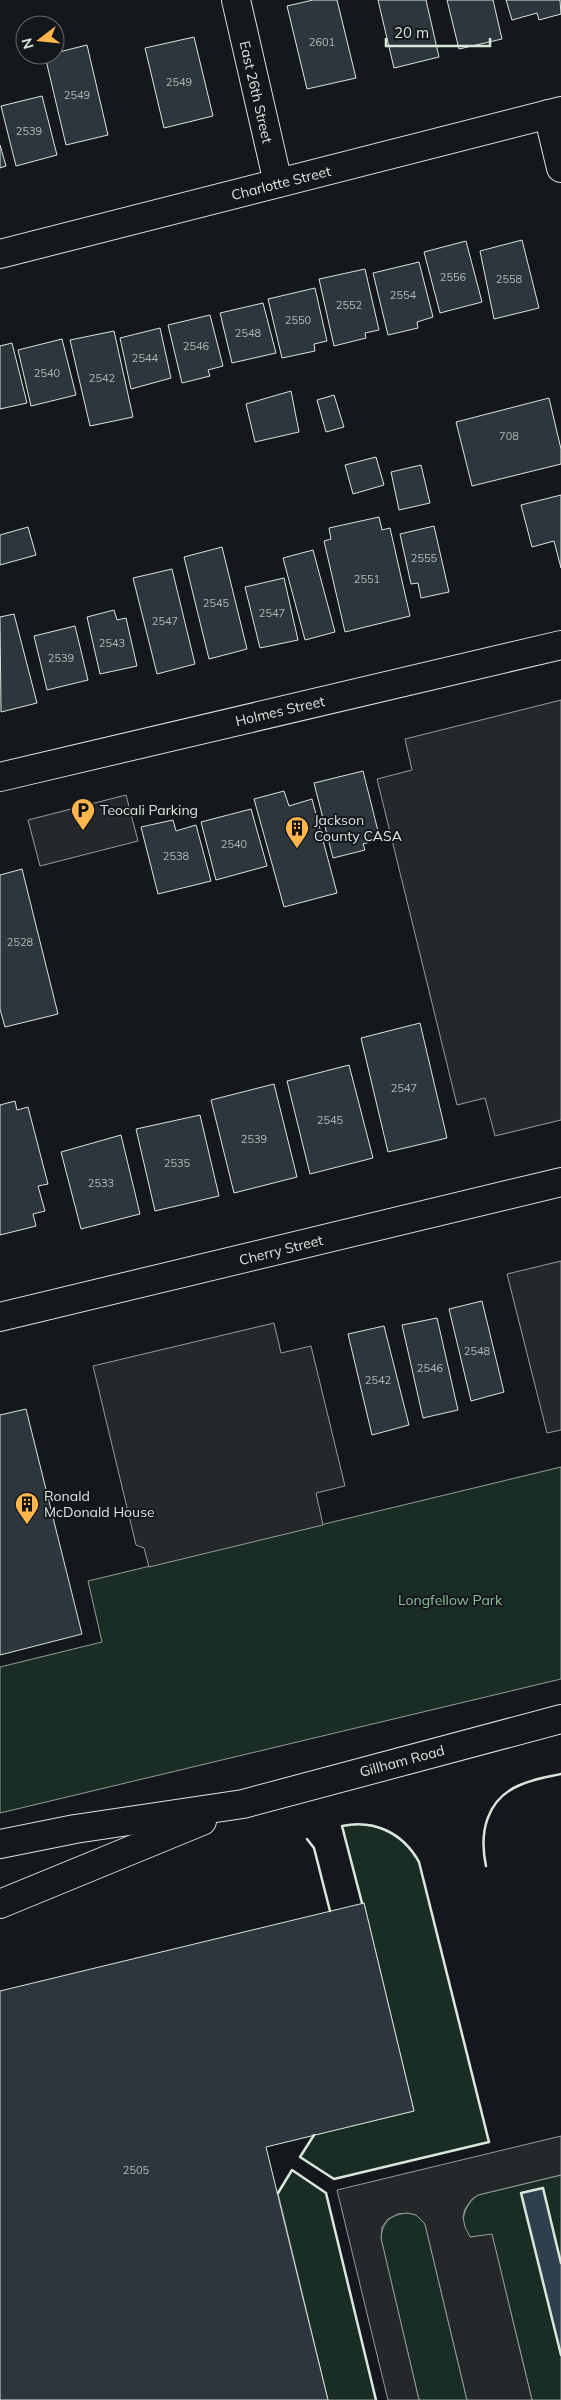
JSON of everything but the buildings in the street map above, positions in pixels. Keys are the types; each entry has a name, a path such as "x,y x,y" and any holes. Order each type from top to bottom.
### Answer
{"street":[{"name":"East 26th Street","path":"236,0 278,184"},
{"name":"Charlotte Street","path":"0,254 555,113"},
{"path":"555,113 561,168"},
{"name":"Holmes Street","path":"0,777 561,645"},
{"name":"Cherry Street","path":"0,1318 561,1182"},
{"name":"Gillham Road","path":"0,1844 75,1829 243,1804 561,1718"},
{"name":"Gillham Road","path":"0,1904 243,1804"},
{"name":"Gillham Road","path":"0,1855 75,1829"}],"green space":[{"name":"Longfellow Park","path":"561,1467 561,1679 0,1813 0,1667 102,1642 88,1581"},
{"path":"356,1824 376,1827 392,1834 407,1846 419,1862 489,2142 334,2179 300,2157 314,2135 414,2111 364,1903 362,1903 342,1826"},
{"path":"292,2170 326,2193 376,2400 328,2400 278,2193"},
{"path":"561,2175 561,2263 543,2188 521,2193 561,2355 561,2400 532,2400 492,2235 470,2237 466,2232 463,2220 469,2204 478,2195"},
{"path":"408,2213 416,2215 425,2224 467,2400 419,2400 381,2239 383,2228 388,2220 397,2215"}],"shaded area":[{"path":"561,700 561,1120 495,1136 485,1098 457,1105 377,779 412,770 405,739"},
{"name":"Teocali Parking","path":"126,795 138,841 40,866 28,820"},
{"path":"561,1261 561,1430 547,1433 507,1274"},
{"path":"274,1323 281,1353 311,1346 345,1486 316,1493 323,1525 149,1567 144,1548 136,1545 93,1366"},
{"path":"561,2136 561,2175 478,2195 472,2199 465,2209 463,2217 470,2237 492,2234 532,2400 467,2400 425,2224 416,2215 408,2213 398,2214 388,2219 382,2227 381,2238 419,2400 388,2400 337,2190"}],"water":[{"path":"543,2188 561,2263 561,2355 521,2193"}],"wall":[{"path":"486,1866 484,1854 485,1830 492,1808 499,1799 508,1791 525,1783 561,1774"},
{"path":"314,2135 300,2157 334,2179 489,2142 419,1862 405,1843 386,1830 365,1825 342,1826 362,1903"},
{"path":"307,1839 314,1848 330,1911"},
{"path":"278,2193 292,2170 326,2193 376,2400"},
{"path":"561,2263 543,2188 521,2193 561,2355"}],"place":[{"name":"Teocali Parking","path":"83,831"},
{"name":"Jackson County CASA","path":"297,849"},
{"name":"Ronald McDonald House","path":"27,1525"}]}
